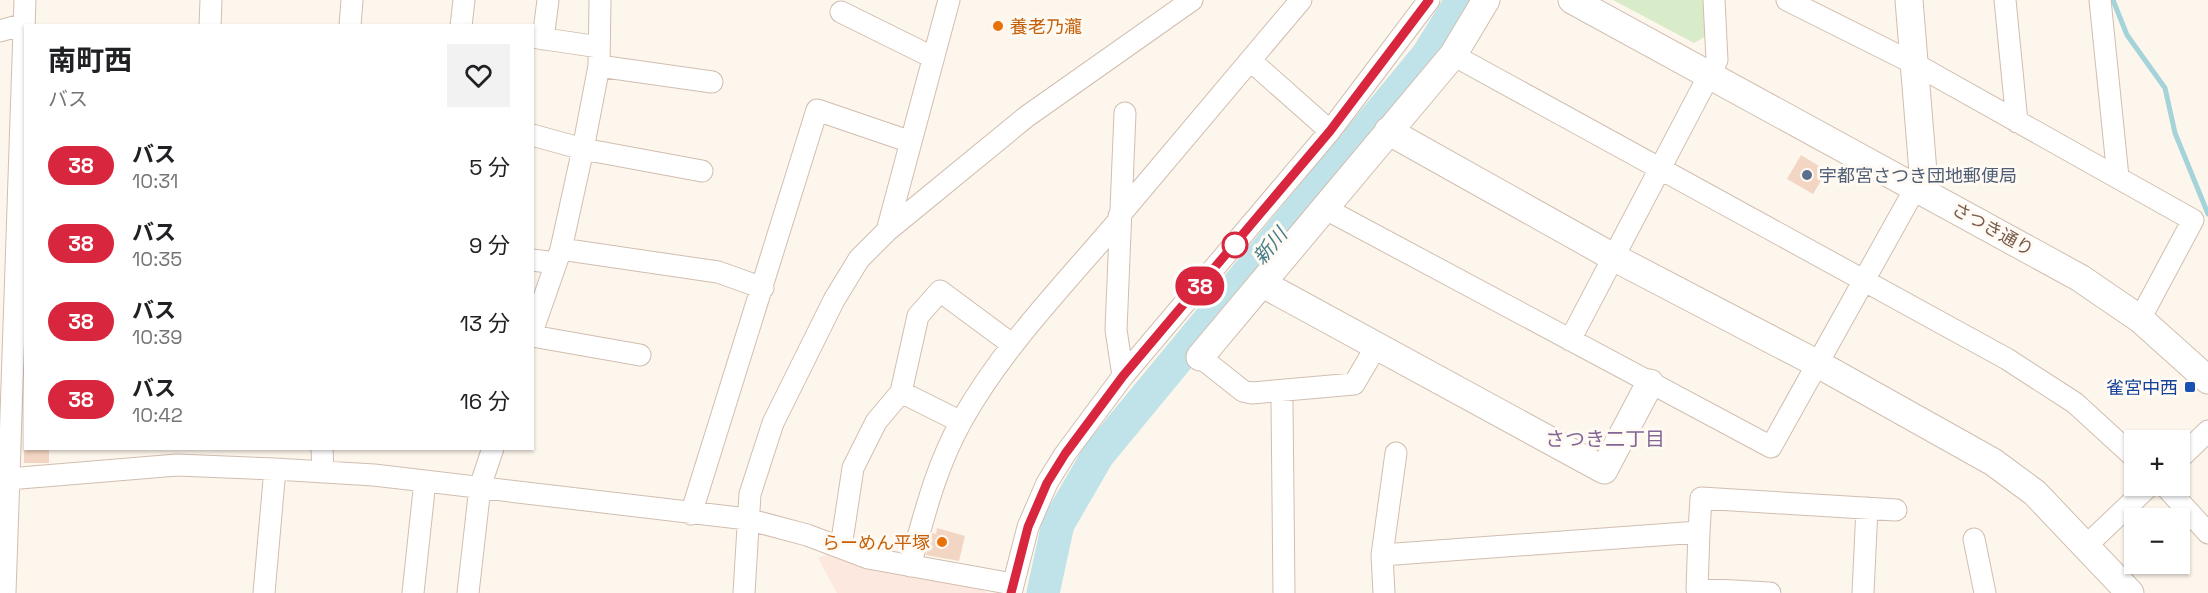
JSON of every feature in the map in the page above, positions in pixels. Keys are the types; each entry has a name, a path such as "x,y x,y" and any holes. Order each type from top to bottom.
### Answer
{"street":[{"path":"5,593 3,557 8,478 6,371 20,325 9,192 10,145 26,0"},
{"path":"210,24 211,0"},
{"path":"350,24 352,0"},
{"path":"461,24 464,0"},
{"path":"548,0 538,38 599,57 712,82"},
{"path":"534,328 558,256 583,149 599,57 600,0"},
{"path":"887,231 949,0"},
{"path":"744,593 750,494 773,423 809,347 859,259 887,231 1026,117 1192,0"},
{"path":"910,566 932,486 961,422 986,381 1013,345 1301,0"},
{"path":"8,478 177,465 323,472 480,487 747,519 807,535 868,558 1012,589 1028,527 1047,483 1065,454 1123,376 1330,131 1429,0"},
{"path":"1377,345 1354,384 1252,393 1243,392 1200,357 1453,55 1486,0"},
{"name":"さつき通り","path":"1572,0 2080,278 2140,318 2208,380"},
{"path":"1570,340 1717,60 1714,0"},
{"path":"1787,0 1810,6 2193,220 2140,318"},
{"path":"1324,208 1771,447 1923,172 1909,0"},
{"path":"2005,0 2017,122"},
{"path":"2100,0 2118,177"},
{"path":"841,12 932,57"},
{"path":"0,31 24,24"},
{"path":"1453,55 2007,359 2075,403 2124,448"},
{"path":"1251,61 1330,131"},
{"path":"691,514 817,110 911,142"},
{"path":"1123,376 1116,330 1125,113"},
{"path":"1388,131 1613,257 1818,364 1993,462 2035,493 2087,545 2130,593"},
{"path":"534,136 583,149 702,171"},
{"path":"534,260 558,256 718,272 763,288"},
{"path":"1263,284 1604,470 1650,383"},
{"path":"841,547 853,468 876,422 901,392 918,316 940,291 1013,345"},
{"path":"534,334 640,355"},
{"path":"901,392 961,422"},
{"path":"1282,403 1284,593"},
{"path":"2190,448 2208,431"},
{"path":"322,450 323,472"},
{"path":"468,593 480,487 492,450"},
{"path":"1384,593 1382,555 1396,453"},
{"path":"264,593 275,469"},
{"path":"412,593 425,481"},
{"path":"2087,545 2138,496"},
{"path":"2173,496 2208,533"},
{"path":"1770,593 1697,589 1701,498 1896,510"},
{"path":"1863,593 1867,508"},
{"path":"1382,555 1699,532"},
{"path":"1974,539 1985,593"}],"shaded area":[{"path":"827,554 974,584 987,593 837,593 818,558"}],"green space":[{"path":"1613,0 1705,0 1708,35 1694,43"}],"building":[{"name":"宇都宮さつき団地郵便局","path":"1801,155 1827,171 1813,194 1787,179"},
{"path":"24,450 49,450 49,463 24,463"},
{"name":"らーめん平塚","path":"937,528 965,536 959,561 926,555 932,533 936,534"}],"waterway":[{"name":"新川","path":"1043,593 1058,524 1098,455 1427,56 1462,0"},
{"path":"2113,0 2127,35 2165,88 2175,133 2208,214"}],"bus line":[{"name":"38","path":"1011,593 1028,527 1047,483 1065,454 1123,376 1330,131 1429,0"}],"place":[{"name":"養老乃瀧","path":"998,26"},
{"name":"宇都宮さつき団地郵便局","path":"1807,175"},
{"name":"雀宮中西","path":"2190,387"},
{"name":"らーめん平塚","path":"942,542"}],"district":[{"name":"さつき二丁目","path":"1605,439"}]}
